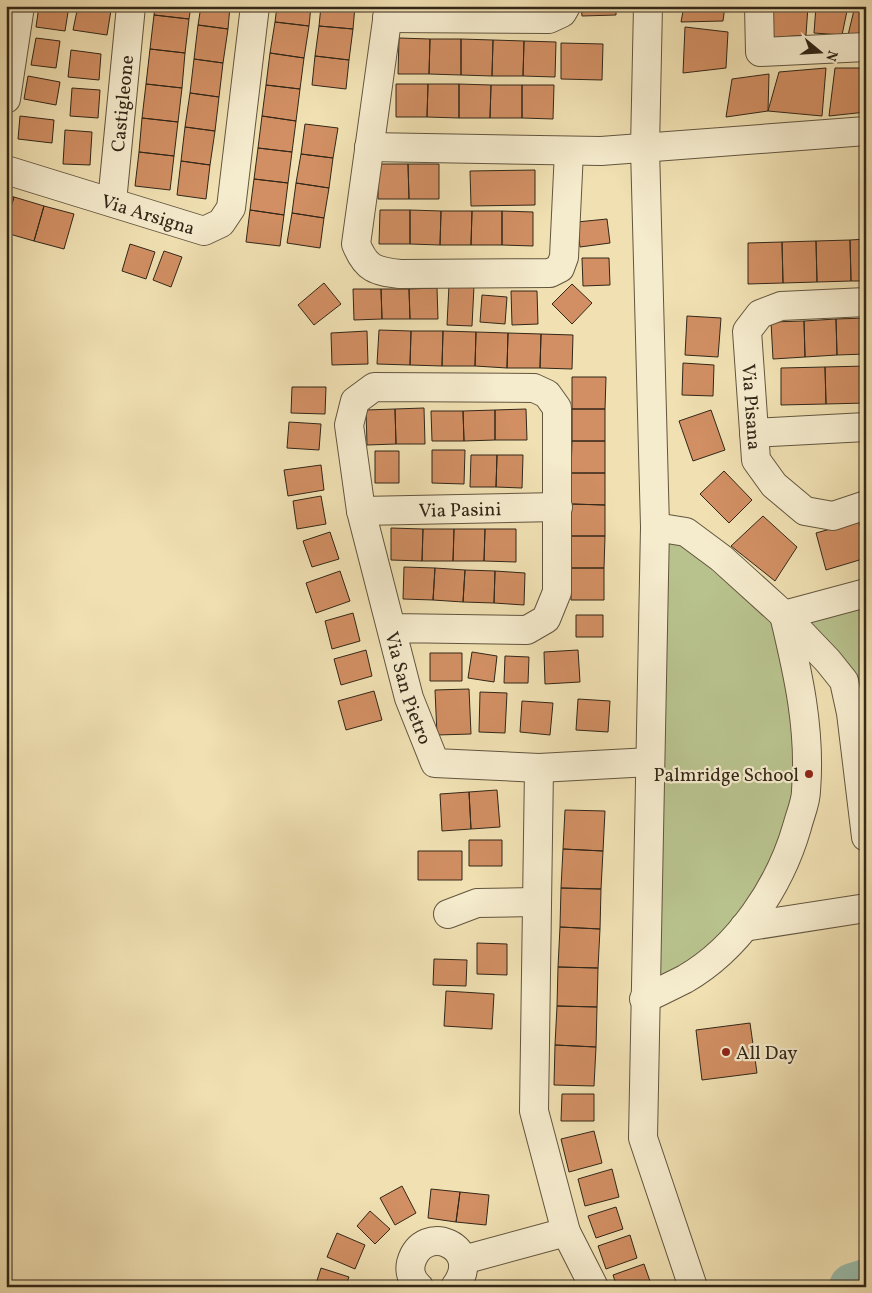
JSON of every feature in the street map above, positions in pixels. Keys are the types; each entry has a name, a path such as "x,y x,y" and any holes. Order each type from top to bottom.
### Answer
{"street":[{"path":"6,99 20,6"},
{"name":"Castigleone","path":"112,202 131,6"},
{"name":"Via Arsigna","path":"6,170 204,231 221,223 232,208 255,6"},
{"path":"566,6 562,14 549,19 388,12 356,244 362,260 377,272 400,274 550,272 560,268 564,257 568,151"},
{"path":"648,6 645,148 655,527 644,999 643,1138 693,1287"},
{"path":"759,6 760,52 866,47"},
{"path":"369,147 568,151 645,148 866,131"},
{"name":"Via Pisana","path":"866,302 781,306 760,314 747,331 756,460 774,485 806,511 833,516 866,505"},
{"name":"Via San Pietro","path":"558,507 557,408 547,394 534,388 374,387 355,401 349,425 361,511 409,698 435,763 539,768 650,762"},
{"path":"754,433 866,427"},
{"path":"392,628 527,630 546,619 557,592 558,507"},
{"name":"Via Pasini","path":"361,511 558,507"},
{"path":"655,527 686,532 721,558 784,615 828,661 844,681 851,713 866,837"},
{"path":"784,615 866,593"},
{"path":"644,999 686,978 718,953 744,927 769,894 790,850 806,792 806,738 801,683 784,615"},
{"path":"539,768 535,902 534,1111 566,1232 594,1287"},
{"path":"448,914 477,903 535,902"},
{"path":"744,927 866,908"},
{"path":"463,1260 566,1232"},
{"path":"407,1283 410,1265 420,1247 430,1241 440,1240 458,1250 463,1260 464,1271 456,1287"}],"green space":[{"path":"655,527 784,615 866,593 866,711 851,713 785,616 806,738 769,894 644,999"}],"building":[{"path":"39,6 69,6 65,31 36,27"},
{"path":"78,6 111,10 107,35 73,30"},
{"path":"155,6 191,6 189,19 154,15"},
{"path":"201,6 230,6 228,29 198,25"},
{"path":"277,6 311,6 309,26 275,22"},
{"path":"321,6 355,6 353,29 319,26"},
{"path":"581,6 616,6 616,15 582,16"},
{"path":"684,6 725,6 723,21 681,22"},
{"path":"768,6 808,6 806,35 769,38"},
{"path":"816,6 848,6 842,35 814,33"},
{"path":"855,6 866,6 866,35 848,35"},
{"path":"154,15 189,19 185,53 150,49"},
{"path":"275,22 309,26 304,58 270,53"},
{"path":"198,25 228,29 223,63 194,59"},
{"path":"319,26 353,29 349,60 315,56"},
{"path":"685,27 728,32 726,68 683,73"},
{"path":"36,38 60,41 56,68 31,65"},
{"path":"399,38 430,39 429,74 398,74"},
{"path":"430,39 461,39 461,75 429,74"},
{"path":"461,39 493,40 492,76 461,75"},
{"path":"493,40 524,41 523,76 492,76"},
{"path":"524,41 556,42 555,77 523,76"},
{"path":"561,43 603,44 602,80 561,79"},
{"path":"150,49 185,53 182,88 146,84"},
{"path":"71,50 101,54 99,80 68,77"},
{"path":"270,53 304,58 300,89 266,85"},
{"path":"315,56 349,60 346,89 312,85"},
{"path":"194,59 223,63 219,97 190,93"},
{"path":"826,68 822,116 768,111 779,72"},
{"path":"835,68 866,68 866,112 829,116"},
{"path":"769,74 768,111 726,117 732,79"},
{"path":"28,76 60,82 56,105 24,99"},
{"path":"146,84 182,88 178,122 142,118"},
{"path":"396,84 428,84 427,117 396,117"},
{"path":"428,84 459,84 459,118 427,117"},
{"path":"459,84 491,85 490,118 459,118"},
{"path":"266,85 300,89 296,121 262,116"},
{"path":"491,85 522,85 522,118 490,118"},
{"path":"522,85 554,85 553,119 522,118"},
{"path":"72,88 100,90 98,118 70,116"},
{"path":"190,93 219,97 215,131 185,127"},
{"path":"20,116 54,120 52,143 18,139"},
{"path":"262,116 296,121 292,152 258,148"},
{"path":"142,118 178,122 174,156 139,152"},
{"path":"305,124 338,128 333,158 301,154"},
{"path":"185,127 215,131 210,165 181,161"},
{"path":"65,130 92,132 90,165 63,164"},
{"path":"258,148 292,152 288,183 254,179"},
{"path":"139,152 174,156 170,190 135,186"},
{"path":"301,154 333,158 329,188 296,183"},
{"path":"181,161 210,165 206,199 177,195"},
{"path":"378,164 408,164 409,199 378,199"},
{"path":"408,164 439,164 439,199 409,199"},
{"path":"535,170 535,205 471,206 470,171"},
{"path":"254,179 288,183 284,215 250,210"},
{"path":"296,183 329,188 324,218 292,213"},
{"path":"6,195 14,197 6,223"},
{"path":"14,197 44,206 34,241 6,233 6,223"},
{"path":"44,206 74,214 64,249 34,241"},
{"path":"250,210 284,215 280,246 246,242"},
{"path":"380,210 410,210 410,244 379,244"},
{"path":"410,210 441,211 440,245 410,244"},
{"path":"441,211 472,211 471,245 440,245"},
{"path":"472,211 502,211 502,245 471,245"},
{"path":"502,211 533,212 533,246 502,245"},
{"path":"292,213 324,218 320,248 287,243"},
{"path":"607,219 610,243 580,247 577,222"},
{"path":"866,239 866,281 851,281 850,240"},
{"path":"850,240 851,281 817,282 816,241"},
{"path":"816,241 817,282 783,283 782,242"},
{"path":"782,242 783,283 748,284 748,243"},
{"path":"130,244 155,252 146,279 122,271"},
{"path":"164,251 182,257 171,287 153,280"},
{"path":"582,258 609,258 610,285 583,286"},
{"path":"324,283 341,304 314,325 298,305"},
{"path":"572,284 592,303 572,324 552,304"},
{"path":"449,285 474,286 472,326 447,325"},
{"path":"437,288 438,319 410,319 409,289"},
{"path":"353,289 381,289 382,319 354,320"},
{"path":"381,289 409,289 410,319 382,319"},
{"path":"511,291 537,291 538,324 512,325"},
{"path":"482,295 507,297 505,324 480,322"},
{"path":"687,316 721,318 718,357 685,355"},
{"path":"866,318 866,354 837,355 836,319"},
{"path":"836,319 837,355 805,357 804,321"},
{"path":"804,321 805,357 773,359 771,322"},
{"path":"379,330 411,331 410,365 377,364"},
{"path":"367,331 368,364 332,365 331,333"},
{"path":"411,331 443,331 442,366 410,365"},
{"path":"443,331 476,332 475,366 442,366"},
{"path":"476,332 508,333 507,368 475,366"},
{"path":"508,333 541,334 540,368 507,368"},
{"path":"541,334 573,335 572,369 540,368"},
{"path":"683,363 714,365 713,396 682,395"},
{"path":"866,366 866,403 826,404 825,367"},
{"path":"825,367 826,404 781,405 781,368"},
{"path":"572,377 606,377 605,409 572,409"},
{"path":"292,387 326,387 325,414 291,413"},
{"path":"424,408 425,444 396,444 395,409"},
{"path":"395,409 396,444 367,445 366,410"},
{"path":"526,409 527,440 495,440 495,410"},
{"path":"572,409 605,409 605,441 572,441"},
{"path":"495,410 495,440 464,441 463,411"},
{"path":"711,410 725,450 693,461 679,421"},
{"path":"431,411 463,411 464,441 432,441"},
{"path":"289,422 321,424 319,450 287,448"},
{"path":"572,441 605,441 605,473 571,473"},
{"path":"432,450 465,450 464,484 432,483"},
{"path":"375,451 399,451 399,483 375,483"},
{"path":"471,455 497,455 496,487 470,487"},
{"path":"497,455 523,455 522,488 496,487"},
{"path":"321,465 324,490 288,496 284,470"},
{"path":"724,471 752,500 729,523 700,494"},
{"path":"571,473 605,473 605,505 571,504"},
{"path":"321,496 326,524 297,529 293,501"},
{"path":"571,504 605,505 605,536 571,536"},
{"path":"763,516 797,547 775,581 731,546"},
{"path":"866,519 866,546 859,521"},
{"path":"859,521 866,546 866,558 826,570 816,533"},
{"path":"391,528 423,529 422,561 391,560"},
{"path":"423,529 454,529 453,561 422,561"},
{"path":"454,529 485,529 484,561 453,561"},
{"path":"485,529 516,529 516,562 484,561"},
{"path":"330,532 339,559 312,567 303,541"},
{"path":"571,536 605,536 604,568 571,568"},
{"path":"404,567 435,568 433,600 403,599"},
{"path":"435,568 465,570 463,602 433,600"},
{"path":"571,568 604,568 604,600 571,600"},
{"path":"465,570 495,571 494,603 463,602"},
{"path":"340,571 350,601 316,613 306,583"},
{"path":"495,571 525,573 524,605 494,603"},
{"path":"353,613 360,641 332,649 325,621"},
{"path":"576,615 603,615 603,637 576,637"},
{"path":"366,650 372,676 341,685 334,659"},
{"path":"578,650 580,682 545,684 544,652"},
{"path":"472,652 497,656 494,682 468,678"},
{"path":"430,653 462,653 462,681 430,681"},
{"path":"505,656 529,657 528,683 504,683"},
{"path":"469,689 471,734 437,735 435,690"},
{"path":"374,691 382,720 346,730 338,701"},
{"path":"480,692 507,693 505,733 479,732"},
{"path":"578,699 610,701 608,732 576,730"},
{"path":"522,701 553,703 550,735 520,732"},
{"path":"497,790 500,827 471,829 469,792"},
{"path":"469,792 471,829 442,831 440,794"},
{"path":"565,810 605,811 603,851 563,849"},
{"path":"469,840 502,840 502,866 469,866"},
{"path":"563,849 603,851 601,889 561,888"},
{"path":"418,851 462,851 462,880 418,880"},
{"path":"561,888 601,889 600,929 560,927"},
{"path":"560,927 600,929 598,968 558,967"},
{"path":"477,943 507,944 507,975 477,974"},
{"path":"434,959 467,960 466,986 433,985"},
{"path":"558,967 598,968 597,1007 557,1006"},
{"path":"446,991 494,994 492,1029 444,1026"},
{"path":"557,1006 597,1007 596,1047 555,1045"},
{"name":"All Day","path":"750,1023 757,1073 702,1080 696,1030"},
{"path":"555,1045 596,1047 594,1086 554,1085"},
{"path":"562,1094 594,1094 594,1121 561,1121"},
{"path":"594,1131 602,1163 569,1172 561,1139"},
{"path":"612,1169 619,1197 585,1206 578,1179"},
{"path":"402,1186 416,1213 395,1225 380,1198"},
{"path":"431,1189 460,1192 456,1222 428,1218"},
{"path":"460,1192 489,1195 486,1225 456,1222"},
{"path":"616,1207 623,1229 596,1238 588,1216"},
{"path":"370,1211 390,1229 375,1244 357,1226"},
{"path":"337,1233 365,1245 355,1269 327,1257"},
{"path":"630,1235 637,1258 606,1269 598,1246"},
{"path":"644,1264 652,1287 617,1287 613,1275"},
{"path":"321,1268 349,1277 345,1287 315,1287"}],"waterway":[{"path":"853,1287 866,1283"}],"place":[{"name":"Palmridge School","path":"809,774"},
{"name":"All Day","path":"726,1052"}]}
